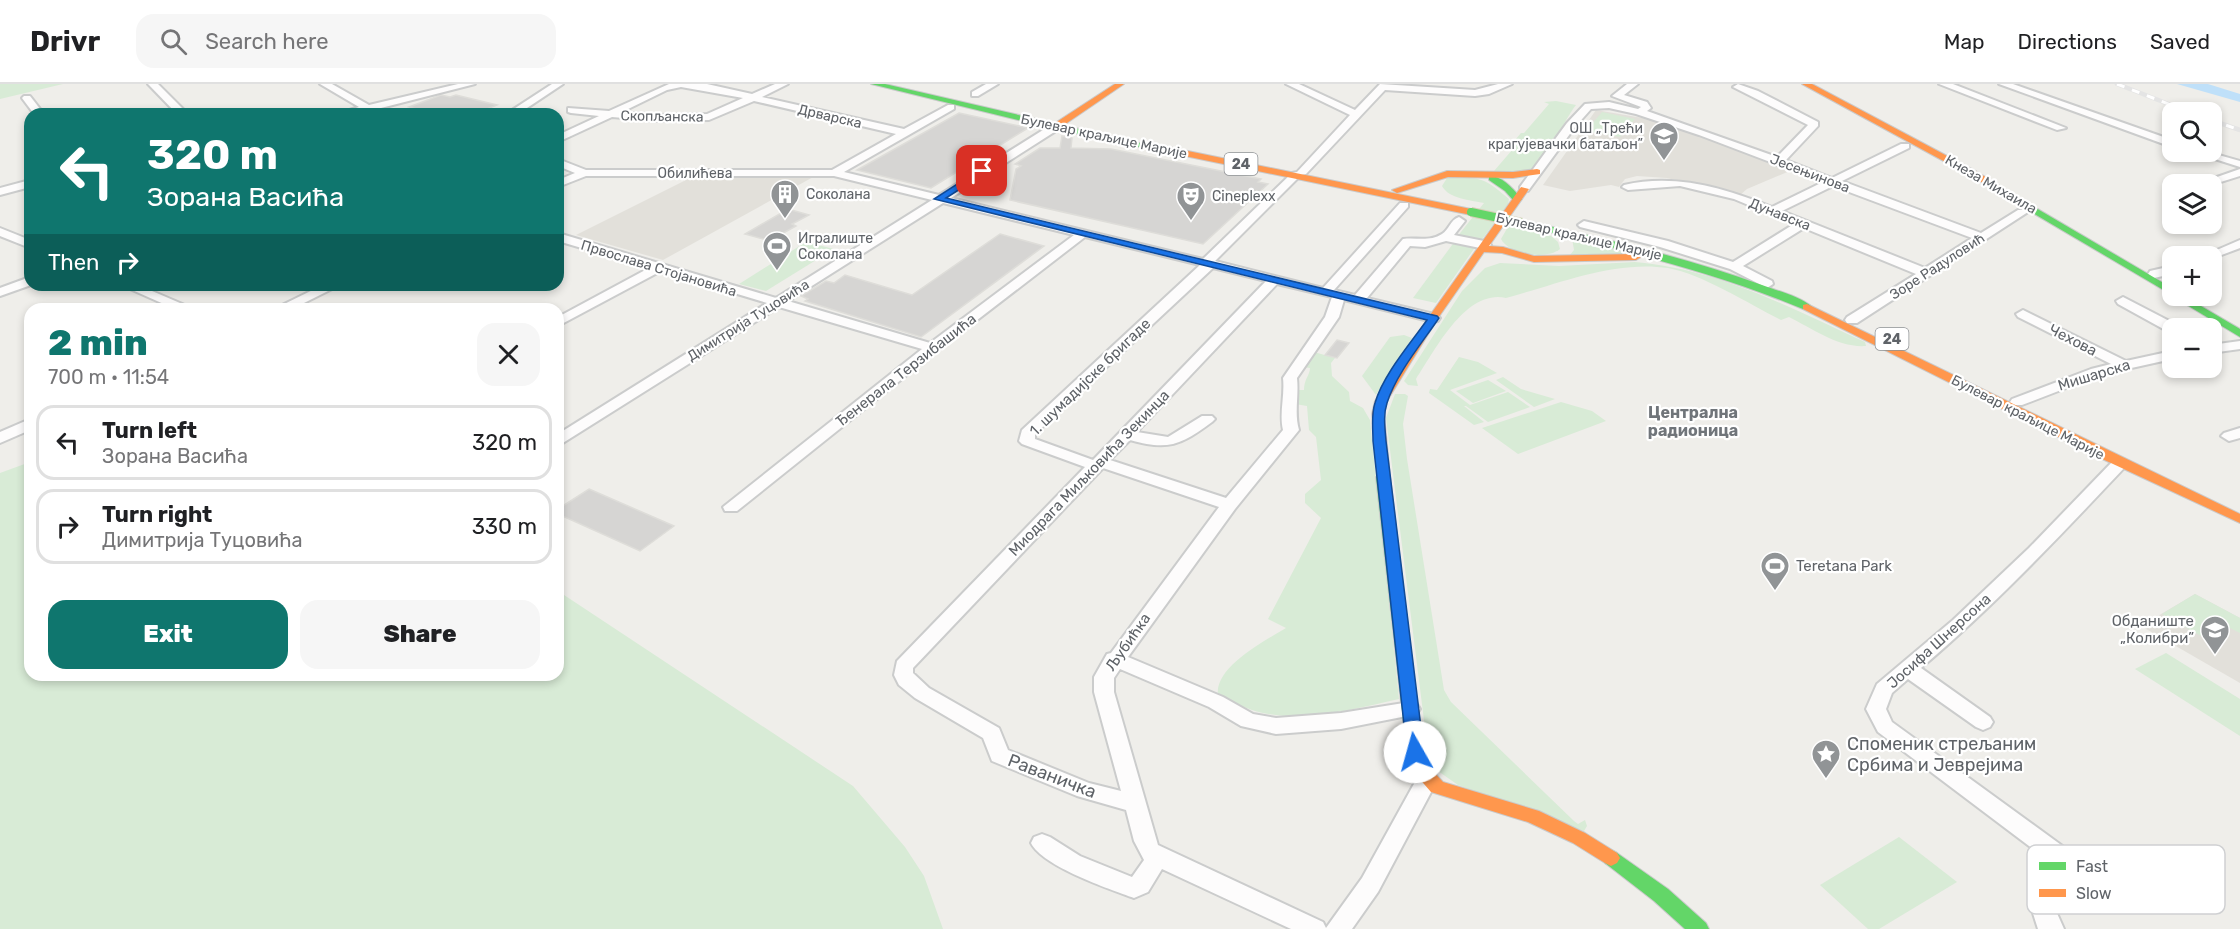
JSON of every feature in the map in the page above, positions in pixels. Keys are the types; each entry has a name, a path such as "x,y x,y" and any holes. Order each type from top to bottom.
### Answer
{"main road":[{"name":"Булевар краљице Марије","path":"875,84 1663,249 1767,284 1852,320 2017,402 2240,508"},
{"name":"Булевар краљице Марије","path":"896,84 1059,124"},
{"name":"Димитрија Туцовића","path":"1059,124 1120,84"},
{"name":"Кнеза Михаила","path":"1806,84 1985,180 2162,286"},
{"name":"Кнеза Михаила","path":"1816,84 1986,174 2162,279"},
{"path":"1396,190 1418,185 1437,176 1469,173 1525,184"},
{"name":"Булевар краљице Марије","path":"1299,174 1452,201 1473,209"},
{"path":"1493,176 1519,175 1525,184"},
{"path":"1437,176 1433,183 1435,189 1452,201"},
{"path":"1525,184 1399,369 1381,401 1378,414 1379,441 1415,752 1427,779 1437,787 1535,817 1591,844 1642,879 1699,929"},
{"name":"Булевар краљице Марије","path":"1524,220 1554,230 1687,262 1764,289 1826,316 2120,463 2240,519"},
{"path":"1549,259 1562,255 1568,249 1566,241 1554,230"},
{"path":"1486,244 1502,254 1526,258 1630,257 1687,262"},
{"path":"1469,267 1502,254"},
{"path":"2194,306 2240,334"},
{"path":"2205,306 2240,327"}],"street":[{"path":"153,84 177,108"},
{"path":"325,84 367,108"},
{"path":"373,108 470,84"},
{"path":"520,108 558,84"},
{"name":"Дрварска","path":"564,136 664,88 681,84 707,87 906,133"},
{"name":"Скопљанска","path":"571,110 667,118 709,117 783,84"},
{"path":"975,94 993,84"},
{"path":"1291,84 1356,114"},
{"path":"1384,85 1475,93 1486,92 1507,84"},
{"path":"1633,84 1617,96 1646,105 1646,108 1639,112"},
{"path":"1944,84 2061,128"},
{"path":"2004,84 2162,140"},
{"name":"1. шумадијске бригаде","path":"1097,464 1033,444 1027,441 1027,434 1207,264 1299,174 1384,85"},
{"path":"1738,87 1755,93 1814,124 1779,161"},
{"path":"27,98 34,108"},
{"name":"Јесењинова","path":"1525,184 1570,125 1588,106 1609,105 1639,112 1779,161 1980,237"},
{"path":"834,173 951,107"},
{"name":"Димитрија Туцовића","path":"564,437 1059,124"},
{"path":"1774,210 1905,146"},
{"path":"2222,159 2240,164"},
{"name":"Обилићева","path":"564,164 584,172 834,173 1433,318"},
{"path":"2222,178 2240,171"},
{"path":"564,181 584,172"},
{"name":"Дунавска","path":"1628,186 1680,183 1738,197 1926,273"},
{"path":"0,192 24,185"},
{"path":"1358,300 1392,239 1404,205"},
{"name":"Зоре Радуловић","path":"1852,320 2022,212"},
{"path":"1446,237 1459,221"},
{"path":"1734,266 1803,223"},
{"path":"1584,225 1664,244 1734,266 1767,284"},
{"path":"0,232 24,241"},
{"name":"Ђенерала Терзибашића","path":"731,507 932,348 1082,234"},
{"path":"1332,294 1392,239 1425,243 1446,237 1486,244"},
{"name":"Првослава Стојановића","path":"564,239 932,348"},
{"path":"2222,250 2240,244"},
{"path":"2225,249 2240,256"},
{"path":"564,319 658,268"},
{"path":"2154,274 2162,272"},
{"name":"Миодрага Миљковића Зекинца","path":"904,666 1273,280"},
{"path":"0,292 24,283"},
{"path":"142,291 172,303"},
{"path":"294,303 321,291"},
{"name":"Љубићка","path":"1158,857 1149,851 1144,841 1136,804 1102,685 1104,677 1114,659 1229,505 1291,430 1288,419 1292,396 1290,378 1329,323 1332,294"},
{"path":"2123,301 2162,322"},
{"name":"Чехова","path":"2023,314 2123,365"},
{"path":"2222,347 2240,345"},
{"name":"Мишарска","path":"2017,402 2096,372 2162,357"},
{"path":"1126,434 1170,443 1177,441 1207,419"},
{"path":"0,438 24,427"},
{"name":"Јосифа Шнерсона","path":"2044,845 1885,727 1876,709 1884,689 1960,625 2035,552 2120,463"},
{"path":"1097,464 1229,505"},
{"path":"1114,659 1216,702 1248,721 1276,726 1341,721 1410,709"},
{"name":"Раваничка","path":"904,666 905,679 919,690 992,733 999,756 1085,790 1136,804"},
{"path":"1908,669 1983,722"},
{"path":"1338,929 1370,885 1427,779"},
{"path":"1042,843 1072,862 1134,888 1140,885 1158,857 1315,929"},
{"name":"Јосифа Шнерсона","path":"2045,914 2048,926 2052,929"}],"shaded area":[{"name":"ОШ „Трећи крагујевачки батаљон”","path":"1596,110 1666,122 1792,170 1747,189 1740,195 1667,178 1637,176 1625,179 1619,187 1611,185 1570,191 1543,185"},
{"path":"696,175 815,176 663,260 576,235"},
{"name":"Обданиште „Колибри”","path":"2195,594 2240,618 2240,683 2141,626"}],"green space":[{"path":"0,84 63,84 0,99"},
{"path":"1556,101 1576,105 1539,162 1523,172 1494,171 1519,142 1515,140 1549,104 1544,102"},
{"path":"1602,112 1635,119 1620,137 1586,131"},
{"path":"1447,178 1475,178 1487,182 1509,199 1508,204 1480,242 1457,237 1484,203 1450,194 1442,186"},
{"path":"1509,225 1551,236 1558,242 1560,249 1538,255 1512,249 1501,239"},
{"path":"1572,238 1649,256 1570,255 1574,250"},
{"path":"1455,241 1476,246 1436,303 1413,298"},
{"name":"Игралиште Соколана","path":"806,242 834,249 766,291 739,284"},
{"path":"1635,262 1666,266 1725,281 1810,316 1865,342 1866,346 1836,341 1789,317 1781,320 1696,276 1681,271 1648,266 1627,267 1586,275 1506,298 1491,298 1477,303 1465,312 1442,339 1416,379 1418,386 1408,385 1404,381 1462,291 1485,268 1500,263 1559,266"},
{"path":"1404,335 1412,338 1376,395 1362,376 1390,337"},
{"path":"1314,352 1335,358 1331,363 1332,376 1349,392 1350,401 1363,408 1370,420 1399,699 1326,714 1288,716 1252,710 1218,695 1224,674 1232,665 1243,655 1286,628 1268,619 1321,518 1305,503 1305,494 1321,480 1316,437 1309,430 1307,406 1295,404 1295,390 1304,390 1310,371 1310,368 1301,367"},
{"path":"1459,357 1478,362 1497,373 1450,390 1470,405 1508,392 1530,407 1488,422 1464,406 1484,422 1474,425 1429,393 1430,389 1437,390"},
{"path":"1503,377 1521,389 1555,399 1534,407 1496,380"},
{"path":"1488,380 1506,391 1473,403 1456,391"},
{"path":"1395,394 1408,396 1403,424 1407,459 1444,690 1451,702 1574,821 1578,824 1585,820 1587,826 1584,831 1458,785 1438,771 1428,752 1386,418"},
{"path":"1561,402 1592,411 1606,421 1518,454 1482,428"},
{"path":"24,464 24,681 564,681 564,595 853,786 905,847 924,876 943,929 0,929 0,473"},
{"path":"2195,594 2240,618 2240,633 2230,628 2210,641 2162,614"},
{"path":"2166,653 2240,699 2240,736 2135,669"},
{"path":"1899,837 1957,882 1879,929 1868,929 1820,885"}],"water":[{"path":"2177,84 2208,84 2240,94 2240,102"}],"building":[{"path":"441,95 450,97 456,95 497,105 490,108 409,107"},
{"path":"959,113 1028,128 931,188 857,170"},
{"path":"1062,136 1072,138 1071,148 1111,149 1261,179 1258,182 1268,184 1203,244 1010,200 1016,169 1021,166 1015,164 1040,148 1060,148"},
{"name":"Соколана","path":"788,209 809,215 792,224 796,226 767,240 745,234"},
{"path":"1000,234 1044,246 921,337 805,301 808,299 801,296 826,281 834,283 845,275 912,295"},
{"path":"1337,340 1349,343 1337,358 1325,355"},
{"path":"589,489 674,526 640,551 564,517 564,505"}],"railway":[{"path":"2117,84 2163,102"},
{"path":"2222,124 2240,130"}],"traffic: fast":[{"path":"875,84 1055,127 1144,145"},
{"path":"1492,178 1508,189 1517,199"},
{"path":"2024,204 2162,286"},
{"path":"1471,212 1522,223"},
{"path":"1522,223 1595,239 1702,268 1807,307"},
{"path":"2194,306 2240,334"},
{"path":"1383,477 1414,747"},
{"path":"1611,858 1661,895 1699,929"}],"traffic: slow":[{"path":"1055,127 1120,84"},
{"path":"1806,84 1976,175 2024,204"},
{"path":"1144,145 1471,212"},
{"path":"1397,190 1447,174 1513,175 1537,172"},
{"path":"1383,477 1378,414 1381,401 1433,318 1524,189"},
{"path":"1482,249 1503,250 1534,259 1636,257"},
{"path":"1807,307 2103,454 2240,519"},
{"path":"1414,747 1423,771 1437,787 1533,816 1579,838 1611,858"}],"place":[{"name":"ОШ „Трећи крагујевачки батаљон”","path":"1664,162"},
{"name":"Соколана","path":"785,220"},
{"name":"Cineplexx","path":"1191,222"},
{"name":"Игралиште Соколана","path":"777,272"},
{"name":"Teretana Park","path":"1775,592"},
{"name":"Обданиште „Колибри”","path":"2215,656"},
{"name":"Споменик стрељаним Србима и Јеврејима","path":"1826,780"}],"district":[{"name":"Централна радионица","path":"1693,421"}],"route":[{"path":"982,171 938,199 1433,318 1399,369 1381,401 1378,414 1379,441 1415,752"}]}
